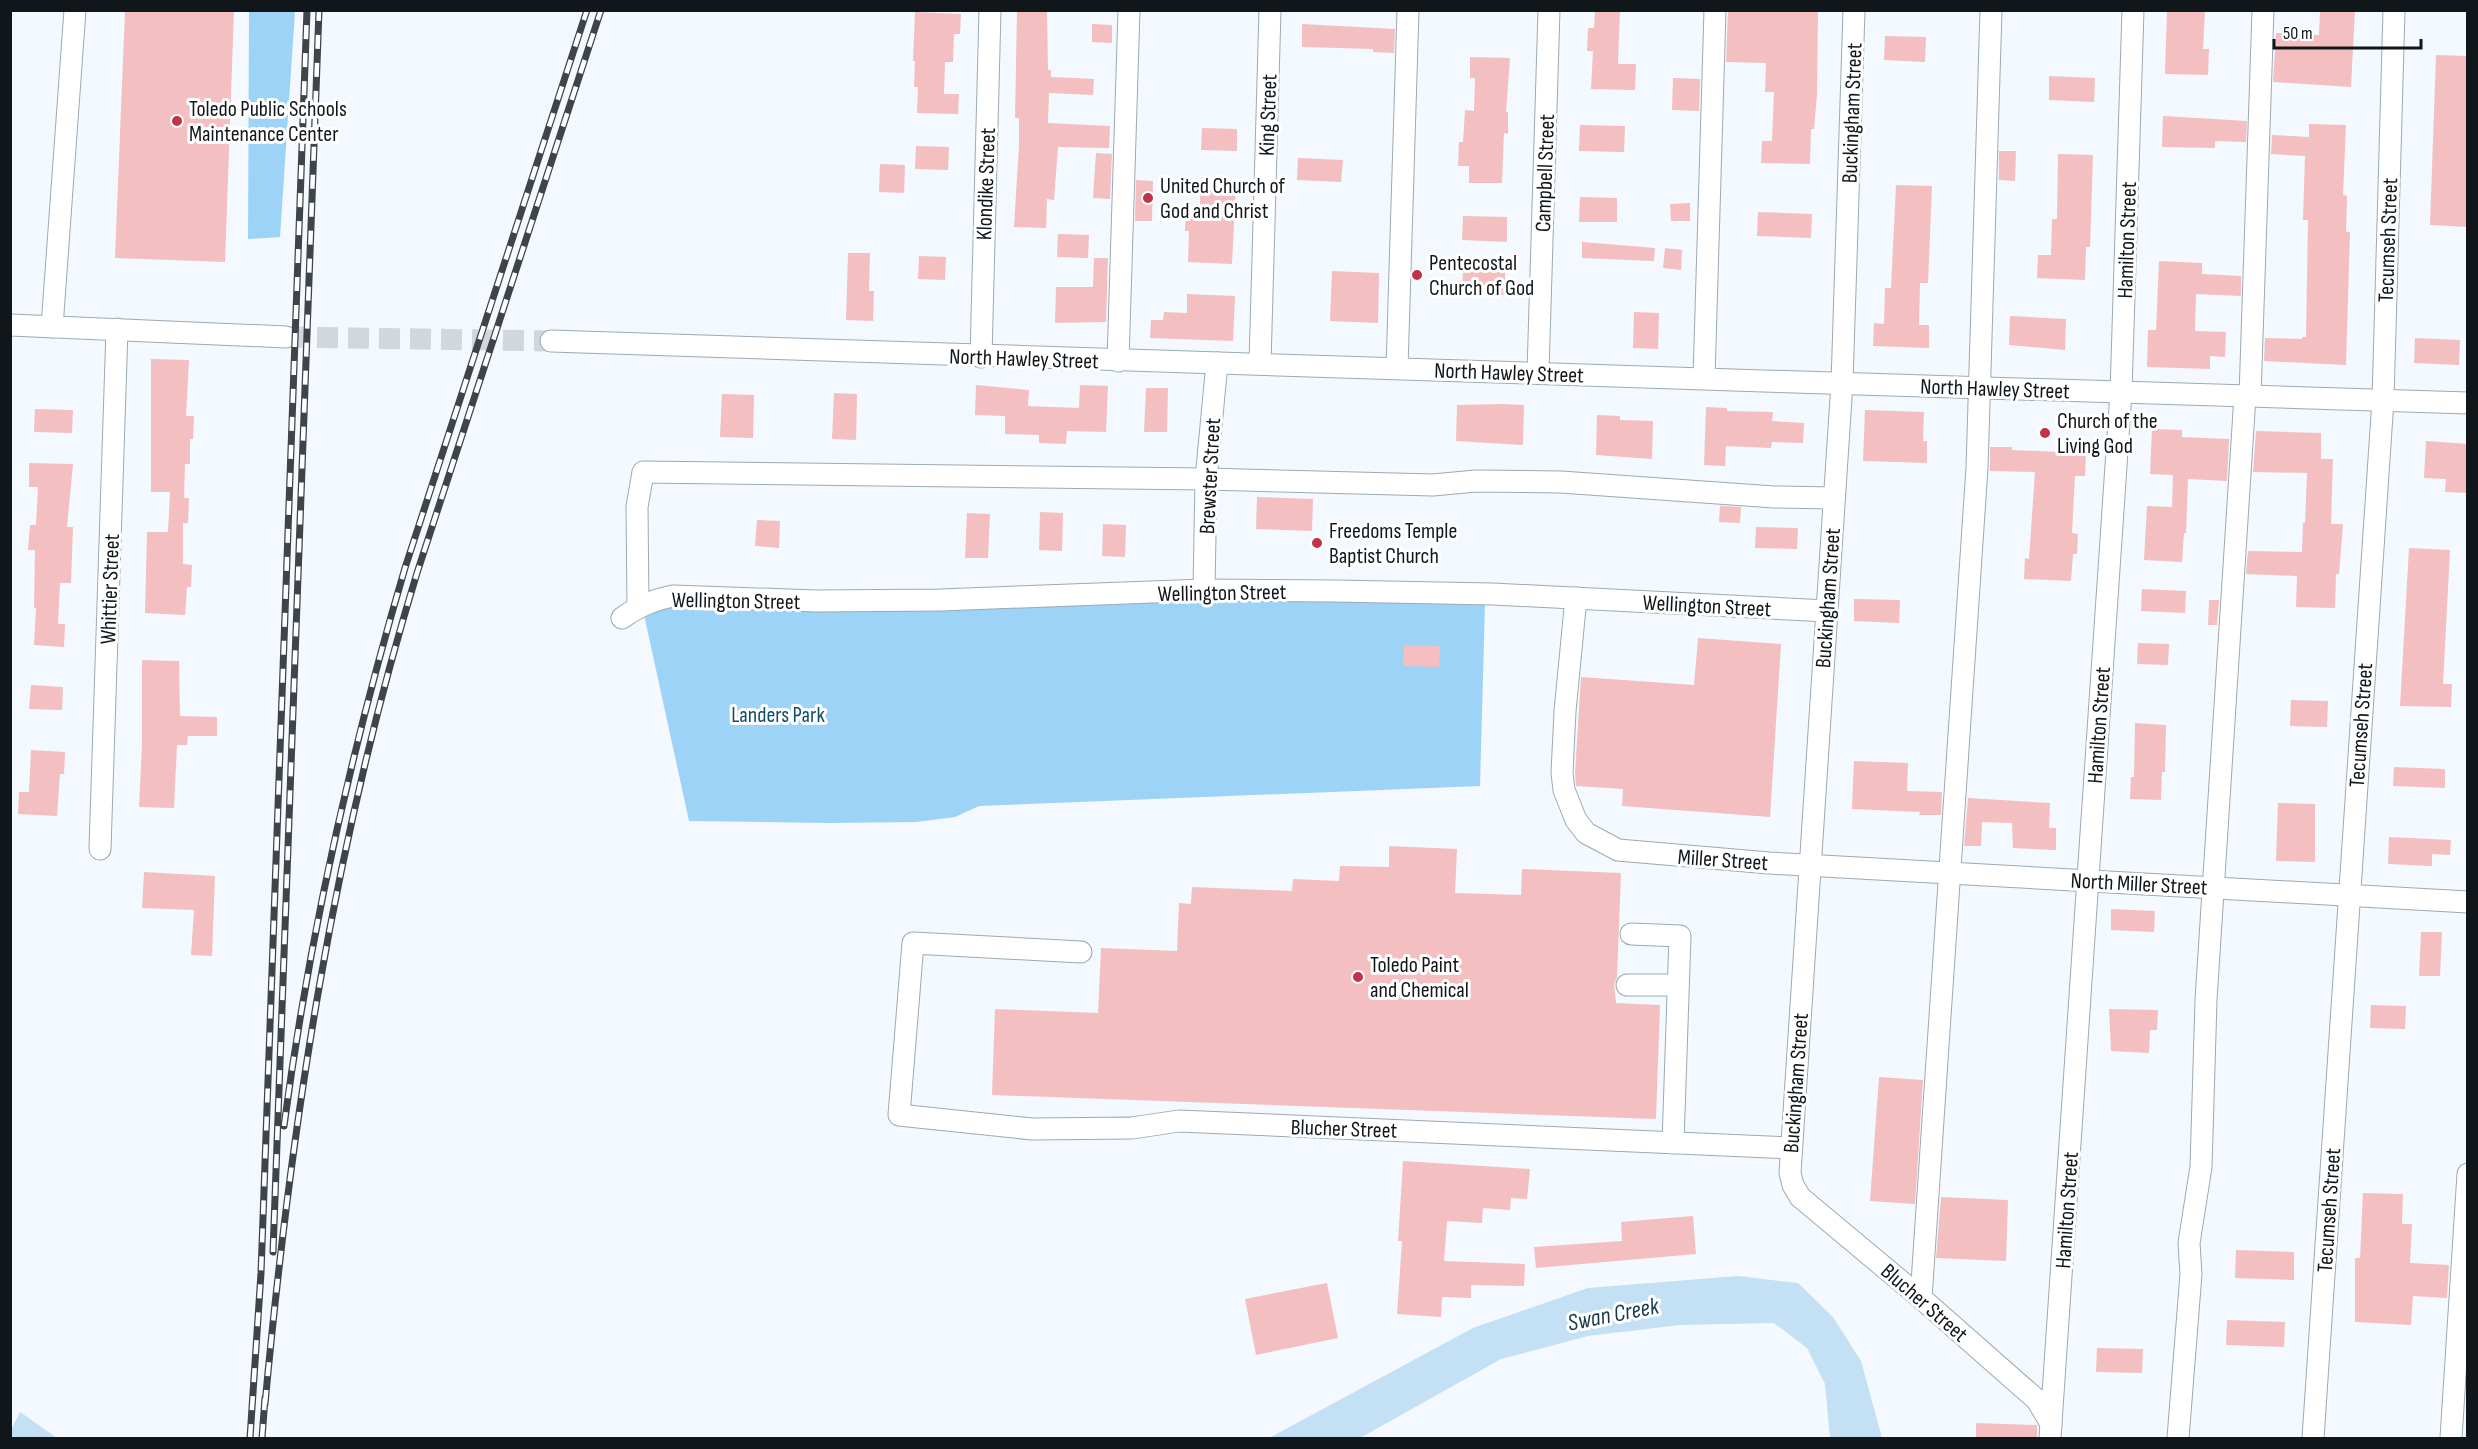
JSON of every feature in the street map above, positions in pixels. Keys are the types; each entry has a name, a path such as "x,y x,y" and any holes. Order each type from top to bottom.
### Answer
{"street":[{"path":"52,327 75,10"},
{"name":"Klondike Street","path":"981,357 990,10"},
{"path":"1118,361 1129,10"},
{"name":"King Street","path":"1260,364 1270,10"},
{"path":"1397,368 1408,10"},
{"name":"Campbell Street","path":"1538,372 1549,10"},
{"path":"1704,378 1715,10"},
{"name":"Buckingham Street","path":"1792,1185 1790,1148 1842,382 1854,10"},
{"path":"1921,1298 1977,468 1991,10"},
{"name":"Hamilton Street","path":"2050,1431 2121,392 2133,10"},
{"path":"2178,1438 2192,1274 2189,1243 2201,1167 2206,1000 2248,396 2262,10"},
{"name":"Tecumseh Street","path":"2313,1438 2383,400 2394,10"},
{"path":"10,325 286,337"},
{"name":"Whittier Street","path":"100,849 117,329"},
{"name":"North Hawley Street","path":"551,341 981,357 1538,372 2468,403"},
{"name":"Brewster Street","path":"1204,591 1206,479 1217,363"},
{"name":"Wellington Street","path":"1206,479 643,472 637,507 630,612 655,599 673,596 817,601 940,600 1204,591 1493,594 1827,611"},
{"path":"1206,479 1433,485 1476,481 1561,482 1762,497 1834,498"},
{"name":"Miller Street","path":"1576,598 1565,711 1562,773 1564,790 1576,820 1586,832 1618,850 1637,853 1810,865"},
{"name":"North Miller Street","path":"1810,865 2468,902"},
{"path":"1631,934 1680,936 1673,1143"},
{"name":"Blucher Street","path":"1081,952 913,943 899,1114 1032,1129 1132,1128 1179,1121 1790,1148"},
{"path":"1626,985 1678,985"},
{"path":"2451,1438 2468,1174"},
{"name":"Blucher Street","path":"1792,1185 1800,1197 1921,1298 2037,1400 2050,1431"}],"green space":[{"path":"249,11 295,11 280,237 248,239"},
{"name":"Landers Park","path":"1219,600 1485,603 1480,786 979,806 955,817 916,822 689,821 643,610 657,605 1023,606"}],"water":[{"name":"Swan Creek","path":"1738,1276 1798,1283 1833,1317 1861,1361 1882,1438 1830,1438 1825,1384 1807,1348 1774,1323 1680,1325 1588,1336 1501,1359 1360,1438 1269,1438 1473,1328 1588,1288"},
{"path":"20,1412 57,1438 11,1438 11,1430"}],"building":[{"path":"125,10 234,10 225,262 115,258"},
{"path":"1017,10 1047,10 1048,70 1051,70 1051,77 1094,79 1093,95 1049,93 1048,123 1110,126 1109,148 1058,147 1054,200 1047,199 1046,228 1014,227 1019,145 1019,118 1015,118"},
{"path":"1595,10 1620,10 1618,64 1636,64 1635,90 1591,89 1593,51 1587,51 1588,28 1594,28"},
{"path":"1728,10 1818,10 1817,94 1814,129 1811,129 1810,164 1761,163 1762,141 1772,141 1774,92 1765,92 1766,63 1726,62"},
{"path":"2167,10 2205,10 2203,49 2209,49 2208,75 2165,74"},
{"path":"2320,10 2355,10 2351,87 2273,82 2276,33 2319,35"},
{"path":"915,12 961,14 960,34 954,34 953,62 945,62 944,94 959,94 958,114 917,113 918,87 914,87 915,61 913,61"},
{"path":"1092,24 1112,25 1112,43 1092,42"},
{"path":"1302,24 1395,29 1394,53 1373,52 1373,49 1302,47"},
{"path":"1885,36 1926,37 1925,62 1884,60"},
{"path":"2436,55 2468,56 2468,227 2430,225"},
{"path":"1470,57 1510,58 1506,112 1508,112 1508,134 1504,133 1502,183 1469,183 1469,166 1458,166 1459,142 1463,142 1465,110 1474,111 1475,78 1470,78"},
{"path":"2049,76 2095,78 2094,102 2049,100"},
{"path":"1673,78 1700,79 1699,111 1672,110"},
{"path":"2163,116 2247,121 2246,142 2215,141 2215,148 2162,147"},
{"path":"2309,124 2346,125 2343,195 2347,196 2346,232 2350,232 2346,365 2264,361 2265,338 2302,339 2306,337 2308,220 2303,220 2305,156 2271,154 2272,135 2309,137"},
{"path":"1580,125 1625,126 1624,152 1579,151"},
{"path":"1202,128 1237,129 1237,151 1201,150"},
{"path":"916,146 949,147 948,170 915,169"},
{"path":"1999,151 2016,151 2015,181 1999,180"},
{"path":"1096,153 1112,154 1110,199 1093,198"},
{"path":"2058,154 2093,155 2090,247 2086,247 2085,280 2037,278 2038,255 2051,255 2052,219 2057,219"},
{"path":"1298,158 1343,160 1341,182 1297,180"},
{"path":"880,164 905,165 904,193 879,192"},
{"path":"1136,180 1153,181 1152,221 1135,221"},
{"path":"1200,181 1236,183 1232,264 1188,262 1189,231 1185,231 1186,208 1200,208"},
{"path":"1896,185 1932,186 1928,283 1920,283 1919,325 1929,325 1929,348 1873,346 1874,323 1884,324 1885,288 1891,288"},
{"path":"1580,197 1617,198 1617,222 1579,222"},
{"path":"1690,203 1690,221 1671,221 1670,204"},
{"path":"1758,212 1812,214 1811,238 1757,236"},
{"path":"1463,216 1507,217 1507,242 1462,240"},
{"path":"1058,234 1089,235 1088,258 1057,257"},
{"path":"1582,242 1655,248 1654,261 1582,258"},
{"path":"1665,248 1682,250 1681,270 1663,268"},
{"path":"848,253 870,253 869,291 874,291 873,321 846,320"},
{"path":"919,256 946,257 945,280 918,279"},
{"path":"1094,258 1108,258 1106,322 1055,323 1056,287 1093,287"},
{"path":"2159,261 2202,263 2202,274 2241,276 2241,296 2196,294 2195,331 2226,332 2225,357 2210,356 2210,369 2147,367 2148,330 2156,330"},
{"path":"1332,271 1379,273 1378,323 1330,321"},
{"path":"1463,271 1505,272 1505,295 1462,293"},
{"path":"1187,294 1235,296 1233,341 1150,338 1151,320 1163,320 1164,312 1187,313"},
{"path":"1634,312 1659,313 1658,349 1633,348"},
{"path":"2010,316 2066,319 2065,350 2009,345"},
{"path":"2415,338 2460,340 2459,365 2414,363"},
{"path":"151,359 189,360 186,416 194,416 193,439 190,439 190,464 185,464 184,498 189,498 188,523 183,523 183,564 192,565 191,587 187,587 185,615 145,613 147,532 168,532 170,492 151,492"},
{"path":"976,385 1029,390 1028,406 1079,408 1080,385 1108,386 1106,432 1067,431 1066,444 1039,443 1039,435 1005,434 1005,416 975,415"},
{"path":"1146,388 1168,388 1167,432 1144,432"},
{"path":"834,393 857,394 856,440 832,439"},
{"path":"722,394 754,395 753,438 720,437"},
{"path":"1457,405 1524,405 1523,445 1456,441"},
{"path":"1706,407 1727,408 1727,411 1773,412 1772,421 1804,423 1803,443 1772,442 1771,448 1726,446 1725,466 1704,465"},
{"path":"35,409 73,410 72,433 34,432"},
{"path":"1865,410 1924,412 1923,441 1927,441 1927,463 1863,461"},
{"path":"1597,415 1620,416 1620,420 1653,421 1652,459 1596,455"},
{"path":"2152,429 2182,430 2182,437 2229,439 2227,481 2188,479 2186,533 2184,533 2182,562 2144,560 2147,506 2172,507 2173,475 2150,474"},
{"path":"2256,431 2321,433 2321,459 2333,459 2331,524 2343,524 2339,574 2336,574 2335,608 2296,607 2297,576 2246,574 2248,551 2302,552 2303,523 2305,523 2307,473 2253,472"},
{"path":"2426,441 2468,444 2468,493 2445,492 2446,479 2424,478"},
{"path":"1990,447 2086,453 2085,476 2075,476 2072,533 2078,534 2077,554 2073,554 2071,581 2024,579 2025,558 2029,559 2035,472 1990,471"},
{"path":"29,463 73,464 67,527 73,527 71,583 60,583 58,624 65,624 64,647 34,645 35,550 28,550 30,525 36,525 38,487 29,487"},
{"path":"1257,497 1313,499 1312,531 1256,529"},
{"path":"1720,506 1741,507 1740,523 1719,522"},
{"path":"1040,512 1063,513 1062,551 1039,550"},
{"path":"967,513 990,514 988,558 965,558"},
{"path":"757,520 780,521 779,548 755,546"},
{"path":"1103,524 1126,525 1125,557 1102,556"},
{"path":"1756,527 1798,528 1797,549 1755,548"},
{"path":"2409,548 2450,550 2443,684 2452,684 2451,707 2400,706"},
{"path":"2142,589 2186,591 2185,613 2141,611"},
{"path":"1854,599 1900,600 1899,623 1854,621"},
{"path":"2209,600 2219,600 2217,625 2208,625"},
{"path":"1698,638 1781,644 1770,817 1622,806 1623,789 1576,786 1581,677 1694,685"},
{"path":"2138,643 2169,644 2168,665 2137,664"},
{"path":"1404,645 1440,646 1439,667 1403,666"},
{"path":"142,660 179,661 180,716 217,717 217,736 188,736 187,745 177,745 174,808 139,807"},
{"path":"31,685 63,687 62,710 29,709"},
{"path":"2291,700 2328,701 2327,727 2290,726"},
{"path":"2135,723 2166,725 2165,772 2162,772 2161,800 2130,799 2131,777 2134,777"},
{"path":"31,750 65,752 64,774 60,774 57,816 18,814 19,792 29,792"},
{"path":"1854,761 1908,763 1907,791 1942,792 1941,815 1852,809"},
{"path":"2394,767 2445,769 2445,788 2393,786"},
{"path":"1968,798 2050,803 2049,828 2056,828 2056,850 2013,848 2012,823 1982,822 1981,846 1964,846"},
{"path":"2278,803 2315,804 2315,862 2276,861"},
{"path":"2389,837 2451,840 2450,855 2432,854 2432,866 2388,864"},
{"name":"Toledo Paint and Chemical","path":"1389,846 1457,849 1455,893 1521,895 1522,869 1621,873 1617,977 1614,984 1616,1003 1660,1005 1656,1119 992,1095 995,1009 1098,1013 1101,948 1177,951 1179,903 1191,904 1192,887 1292,891 1293,879 1339,881 1340,866 1389,867"},
{"path":"144,872 215,876 212,956 191,955 194,910 142,908"},
{"path":"2111,909 2155,911 2154,932 2111,930"},
{"path":"2421,932 2442,932 2440,976 2419,976"},
{"path":"2371,1005 2406,1006 2405,1029 2370,1028"},
{"path":"2109,1009 2158,1010 2157,1030 2150,1030 2149,1053 2111,1051"},
{"path":"1879,1077 1923,1080 1915,1204 1870,1201"},
{"path":"1403,1161 1530,1169 1527,1199 1511,1198 1510,1210 1483,1208 1482,1223 1447,1221 1444,1261 1525,1264 1524,1286 1471,1285 1471,1298 1442,1297 1441,1317 1397,1314 1402,1241 1398,1241"},
{"path":"2363,1193 2403,1194 2402,1224 2412,1224 2410,1263 2449,1265 2447,1298 2413,1296 2411,1325 2355,1322 2355,1258 2360,1258"},
{"path":"1941,1197 2008,1200 2006,1261 1936,1258"},
{"path":"1693,1216 1696,1254 1536,1268 1534,1247 1622,1241 1621,1222"},
{"path":"2236,1250 2294,1252 2294,1280 2235,1278"},
{"path":"1327,1283 1338,1338 1256,1355 1245,1299"},
{"path":"2227,1320 2285,1322 2284,1347 2226,1345"},
{"path":"2097,1348 2143,1349 2142,1373 2096,1372"},
{"path":"1976,1423 2037,1425 2037,1438 1976,1438"}],"tunnel":[{"path":"286,337 551,341"}],"railway":[{"path":"250,1438 261,1273 307,10"},
{"path":"273,1252 319,10"},
{"path":"284,1126 319,915 350,775 385,637 405,568 587,10"},
{"path":"265,1404 288,1194 303,1089 339,880 362,777 417,573 601,10"},
{"path":"262,1438 265,1398"}],"place":[{"name":"Toledo Public Schools Maintenance Center","path":"177,121"},
{"name":"United Church of God and Christ","path":"1148,198"},
{"name":"Pentecostal Church of God","path":"1417,275"},
{"name":"Church of the Living God","path":"2045,433"},
{"name":"Freedoms Temple Baptist Church","path":"1317,543"},
{"name":"Toledo Paint and Chemical","path":"1358,977"}]}
